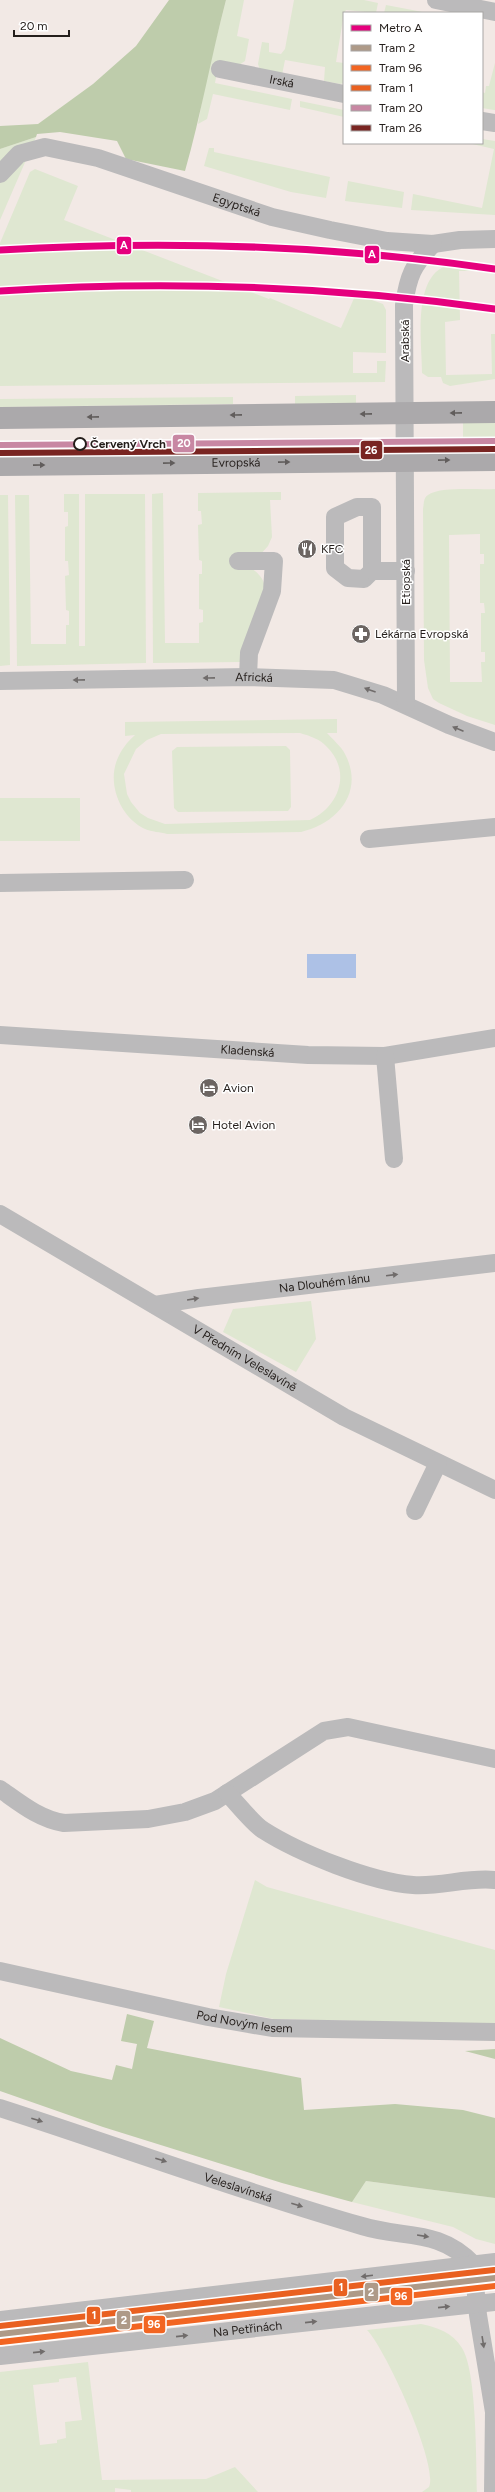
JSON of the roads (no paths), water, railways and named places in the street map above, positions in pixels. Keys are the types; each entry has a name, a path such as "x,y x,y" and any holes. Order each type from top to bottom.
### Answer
{"main road":[{"path":"0,418 495,412"},
{"name":"Evropská","path":"0,465 495,460"}],"street":[{"path":"436,0 495,12"},
{"name":"Irská","path":"220,69 343,94"},
{"path":"483,121 495,123"},
{"name":"Egyptská","path":"0,174 19,154 45,147 98,158 272,217 387,241 433,244"},
{"path":"433,244 460,240 495,239"},
{"name":"Arabská","path":"405,461 404,305 411,272 418,260 433,244"},
{"name":"Etiopská","path":"405,461 406,704"},
{"path":"372,571 372,507 357,507 335,517 335,568 348,578 364,579 372,571 406,571"},
{"path":"238,561 274,561 272,591 249,653 248,677"},
{"name":"Africká","path":"0,681 248,677 334,680 358,686 406,704 449,725 495,742"},
{"path":"369,838 495,827"},
{"path":"0,883 185,880"},
{"name":"Kladenská","path":"0,1035 308,1055 385,1056 495,1038"},
{"path":"385,1056 394,1159"},
{"name":"V Předním Veleslavíně","path":"0,1214 344,1417 495,1490"},
{"name":"Na Dlouhém lánu","path":"155,1305 207,1297 495,1263"},
{"path":"415,1510 438,1462"},
{"path":"0,1789 31,1811 51,1821 64,1823 148,1819 170,1815 215,1801 324,1731 348,1727 495,1759"},
{"path":"227,1792 262,1829 311,1854 376,1879 413,1885 432,1885 477,1878 495,1880"},
{"name":"Pod Novým lesem","path":"0,1971 208,2017 272,2028 495,2032"},
{"name":"Veleslavínská","path":"0,2108 364,2227 433,2238 464,2254 474,2264"},
{"path":"0,2320 474,2264 495,2263"},
{"path":"474,2264 477,2304 494,2412 493,2492"},
{"name":"Na Petřinách","path":"0,2356 495,2302"}],"water":[{"path":"307,954 356,954 356,978 307,978"}],"metro line":[{"name":"A","path":"0,250 124,245 248,247 371,254 495,269"},
{"name":"A","path":"0,291 124,286 248,287 371,295 495,309"}],"tram line":[{"name":"20","path":"0,445 495,441"},
{"name":"26","path":"0,453 495,449"},
{"name":"1","path":"0,2326 494,2270"},
{"name":"2","path":"0,2334 495,2278"},
{"name":"96","path":"1,2342 495,2286"}],"place":[{"name":"Červený Vrch","path":"80,444"},
{"name":"KFC","path":"307,549"},
{"name":"Lékárna Evropská","path":"361,634"},
{"name":"Avion","path":"209,1088"},
{"name":"Hotel Avion","path":"198,1125"}]}
